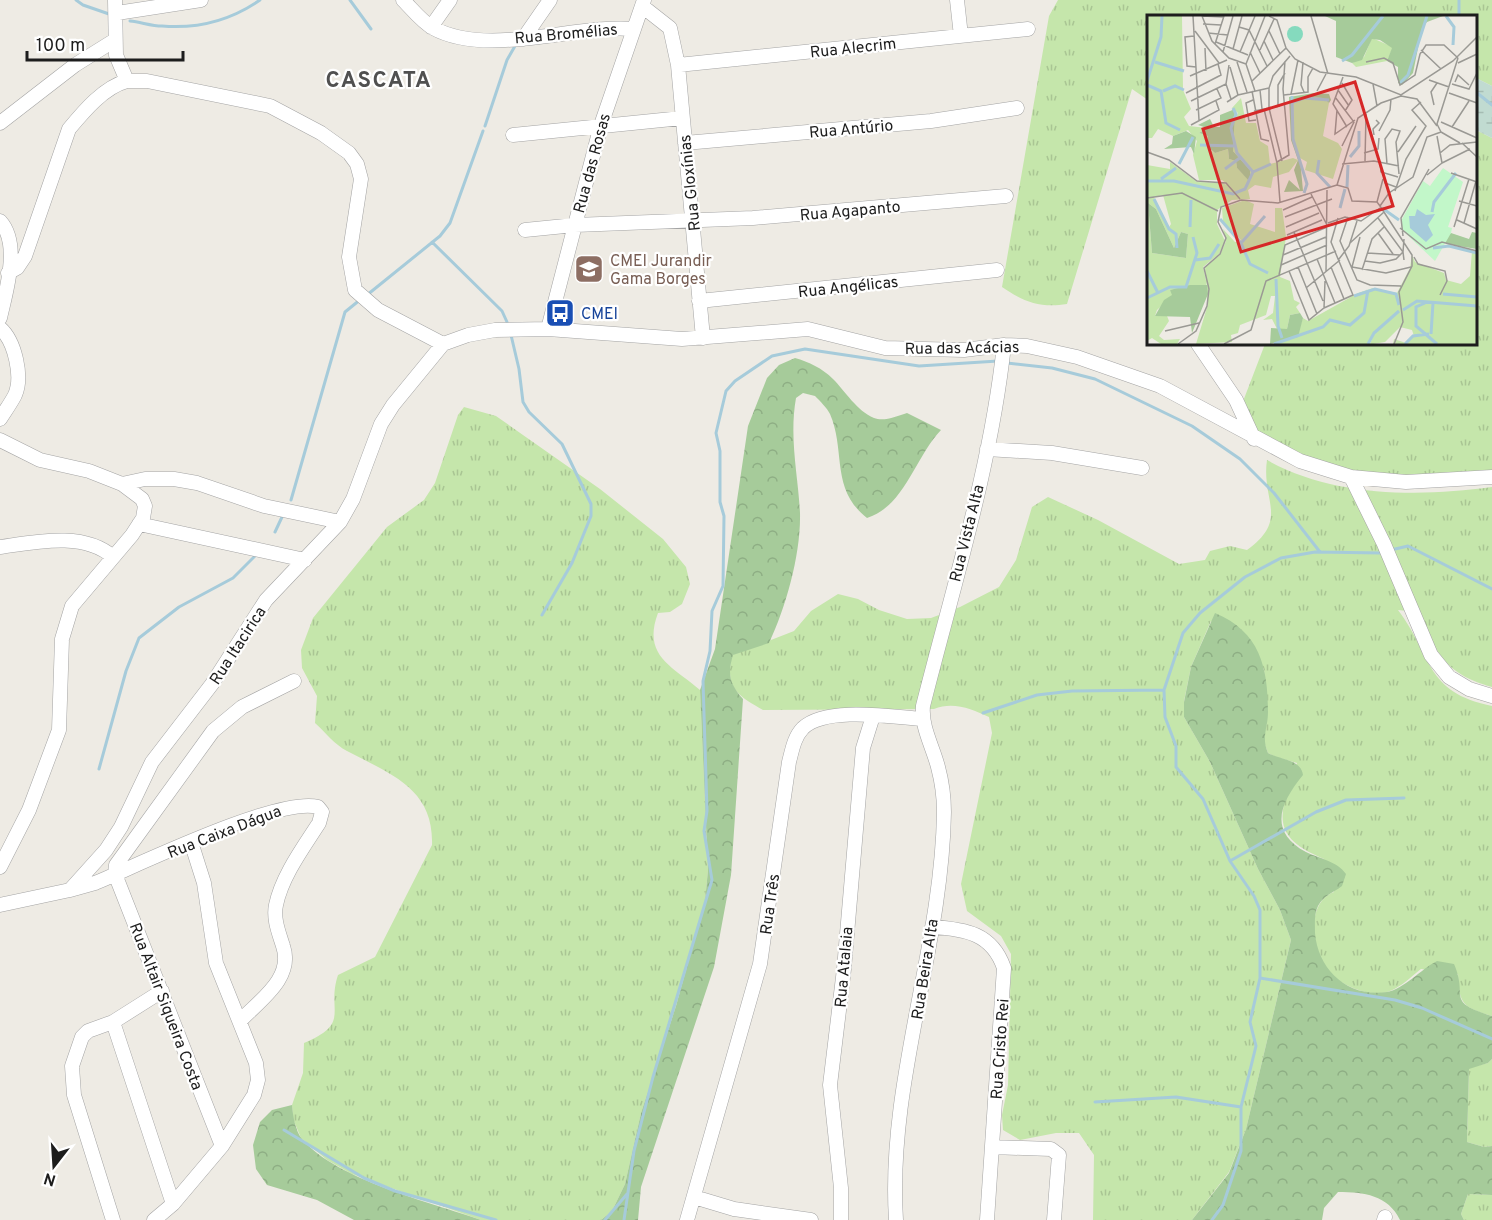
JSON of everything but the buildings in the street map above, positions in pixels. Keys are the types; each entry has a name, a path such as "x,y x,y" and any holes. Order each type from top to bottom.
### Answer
{"street":[{"path":"127,81 119,66 115,40 116,6 201,0"},
{"name":"Rua Bromélias","path":"403,0 431,27 455,36 523,39 552,37 614,27 633,29"},
{"path":"431,27 450,0"},
{"path":"523,39 550,0"},
{"path":"957,0 961,36"},
{"name":"Rua Gloxínias","path":"643,3 670,28 678,65 703,338"},
{"name":"Rua das Rosas","path":"548,329 601,125 643,3"},
{"name":"Rua Alecrim","path":"678,65 1028,29"},
{"path":"0,123 66,71 115,40"},
{"path":"8,273 17,268 25,256 69,129 83,111 119,83 147,81 270,106 321,133 349,153 357,164 361,179 349,257 355,290 378,310 443,344"},
{"name":"Rua Antúrio","path":"685,143 931,121 1017,108"},
{"path":"513,135 682,118"},
{"name":"Rua Agapanto","path":"525,230 575,225 753,218 1006,196"},
{"path":"0,221 8,236 8,273 0,318"},
{"name":"Rua Angélicas","path":"699,301 997,270"},
{"path":"0,328 9,338 18,376 15,395 0,419"},
{"name":"Rua das Acácias","path":"443,344 468,335 495,330 548,329 658,338 703,338 808,329 885,348 964,350 1004,345 1054,350 1160,386 1254,439 1300,461 1351,477 1406,482 1492,477"},
{"name":"Rua Itacirica","path":"70,890 106,850 121,827 152,762 212,684 266,600 340,522 353,499 381,424 443,344"},
{"name":"Rua Vista Alta","path":"922,720 923,706 998,399 1004,345"},
{"path":"1199,345 1236,400 1254,439"},
{"path":"0,440 32,457 88,471 122,484 142,499 145,511 139,524 72,606 66,619 62,639 59,730 29,810 0,867"},
{"path":"987,449 1052,453 1142,468"},
{"path":"1351,477 1384,544 1431,655 1449,677 1469,689 1492,696"},
{"path":"122,484 145,479 174,479 197,483 264,506 340,522"},
{"path":"139,524 305,560"},
{"path":"0,546 72,542 102,548 113,557"},
{"path":"116,870 213,731 242,707 294,681"},
{"name":"Rua Três","path":"687,1220 760,964 789,762 794,745 805,726 814,721 837,716 922,720"},
{"name":"Rua Atalaia","path":"841,1220 841,1188 830,1085 831,1068 844,969 861,758 873,716"},
{"name":"Rua Beira Alta","path":"896,1220 893,1182 896,1139 932,927 944,804 939,768 922,720"},
{"name":"Rua Caixa Dágua","path":"70,890 116,870 284,807 312,805 318,807 322,812 319,823 281,887 275,907 276,923 286,956 286,967 276,984 240,1021"},
{"path":"154,1220 173,1204 222,1146 255,1095 258,1080 256,1063 240,1021 227,996 216,963 204,883 191,842"},
{"name":"Rua Altair Siqueira Costa","path":"116,870 212,1126 222,1146"},
{"path":"0,906 70,890"},
{"name":"Rua Cristo Rei","path":"932,927 962,929 980,937 999,952 1004,968 987,1220"},
{"path":"113,1220 74,1095 72,1066 82,1038 88,1031 113,1022 162,991"},
{"path":"113,1022 173,1204"},
{"path":"992,1147 1051,1149 1061,1159 1054,1220"},
{"path":"694,1197 753,1215 811,1220"}],"green space":[{"path":"1058,0 1492,0 1492,86 1477,78 1477,15 1147,15 1147,99 1132,89 1067,304 1033,303 1002,287 1049,16"},
{"path":"1477,78 1492,86 1492,138 1477,130"},
{"path":"1477,130 1492,138 1492,471 1414,475 1363,472 1338,467 1313,460 1262,439 1254,430 1242,404 1265,345 1477,345"},
{"path":"795,358 824,372 857,406 874,418 886,419 907,413 941,430 924,453 909,480 891,503 880,512 867,518 855,507 843,482 835,428 829,412 815,396 803,393 796,398 793,427 800,529 791,580 769,643 733,655 730,668 735,689 743,699 731,875 714,967 641,1187 638,1220 601,1220 612,1211 625,1184 641,1113 676,1006 705,901 708,870 700,690 715,649 748,426 767,378 779,365"},
{"path":"464,407 496,416 600,489 663,539 686,567 690,584 682,604 670,612 658,613 654,640 662,659 700,690 708,870 705,901 676,1006 641,1113 625,1184 612,1211 601,1220 481,1220 352,1174 327,1160 301,1138 293,1119 292,1105 303,1073 304,1043 319,1036 333,1022 338,975 375,957 432,845 431,826 426,810 417,796 393,776 334,742 315,723 317,696 302,668 301,650 313,618 387,527 424,500 435,483 458,415"},
{"path":"1267,460 1320,481 1377,491 1435,492 1492,487 1492,687 1452,668 1437,650 1416,612 1398,610 1442,682 1454,692 1470,700 1492,706 1492,1016 1464,1003 1458,974 1421,969 1390,991 1373,993 1344,984 1329,973 1324,966 1316,947 1314,925 1319,905 1325,897 1334,892 1324,859 1293,841 1286,831 1283,820 1286,795 1297,763 1268,753 1265,745 1263,736 1267,722 1264,669 1211,621 1191,667 1184,701 1184,717 1210,762 1258,869 1280,910 1291,940 1246,1129 1229,1172 1192,1220 1093,1220 1094,1155 1079,1133 1056,1133 1020,1140 1003,1130 1002,1115 1008,1085 1011,954 1001,936 967,911 961,884 992,733 989,717 955,706 934,709 763,710 746,700 735,689 730,675 732,655 794,631 811,611 838,594 858,599 879,610 907,619 931,618 960,607 999,587 1016,560 1032,507 1048,497 1098,520 1179,564 1205,560 1210,551 1230,546 1247,550 1260,539 1271,519 1266,474"},
{"path":"1215,613 1242,630 1252,641 1263,666 1268,696 1265,737 1268,753 1294,763 1303,775 1284,806 1282,826 1286,835 1306,852 1333,863 1346,874 1342,886 1323,899 1316,912 1317,946 1329,970 1348,986 1373,993 1387,992 1400,987 1437,961 1454,964 1463,1002 1477,1011 1492,1016 1492,1059 1488,1063 1469,1069 1467,1142 1484,1147 1492,1146 1492,1195 1468,1194 1461,1214 1464,1220 1400,1220 1389,1205 1382,1200 1366,1194 1338,1192 1324,1208 1322,1220 1192,1220 1229,1173 1246,1129 1291,940 1280,910 1258,869 1210,762 1184,717 1184,702 1191,667"},
{"path":"1492,1059 1492,1146 1484,1147 1467,1142 1469,1068 1488,1063"},
{"path":"292,1105 296,1127 302,1139 318,1154 361,1178 481,1220 354,1220 317,1200 267,1185 256,1169 253,1145 260,1122 272,1110"},
{"path":"1468,1194 1492,1195 1492,1220 1464,1220 1461,1214"}],"waterway":[{"path":"76,0 83,5 109,14"},
{"path":"130,21 175,27 201,24 225,18 260,0"},
{"path":"350,0 371,29"},
{"path":"1459,0 1459,15"},
{"path":"485,126 507,60 515,46"},
{"path":"1477,93 1492,105"},
{"path":"367,295 440,236 450,223 483,131"},
{"path":"432,242 502,311 507,322"},
{"path":"291,500 345,312 361,299"},
{"path":"511,335 519,369 523,402 529,412 562,444 591,504 591,516 572,563 542,615"},
{"path":"624,1220 634,1151 653,1077 712,880 704,831 707,811 703,681 710,651 712,611 723,586 724,516 720,502 720,451 716,433 726,391 735,381 772,356 805,349 919,366 998,361"},
{"path":"1007,363 1052,368 1095,379 1192,426 1240,459 1274,493 1320,552"},
{"path":"275,532 282,517"},
{"path":"1391,550 1408,546 1492,589"},
{"path":"1212,1220 1223,1205 1241,1151 1241,1107 1256,1046 1250,1022 1260,978 1260,910 1254,896 1230,861 1203,799 1176,767 1176,746 1165,717 1164,690 1183,633 1200,613 1245,577 1281,558 1315,552 1382,553"},
{"path":"99,769 126,671 139,638 179,607 233,578 257,554"},
{"path":"983,713 1037,695 1072,691 1164,690"},
{"path":"1230,861 1316,812 1346,800 1404,798"},
{"path":"1260,978 1395,1000 1422,1008 1492,1039"},
{"path":"1095,1102 1176,1097 1241,1107"},
{"path":"284,1130 364,1178 395,1191 496,1220"},
{"path":"605,1220 627,1194"}],"place":[{"name":"CMEI Jurandir Gama Borges","path":"589,269"},
{"name":"CMEI","path":"560,313"}],"district":[{"name":"CASCATA","path":"379,79"}]}
